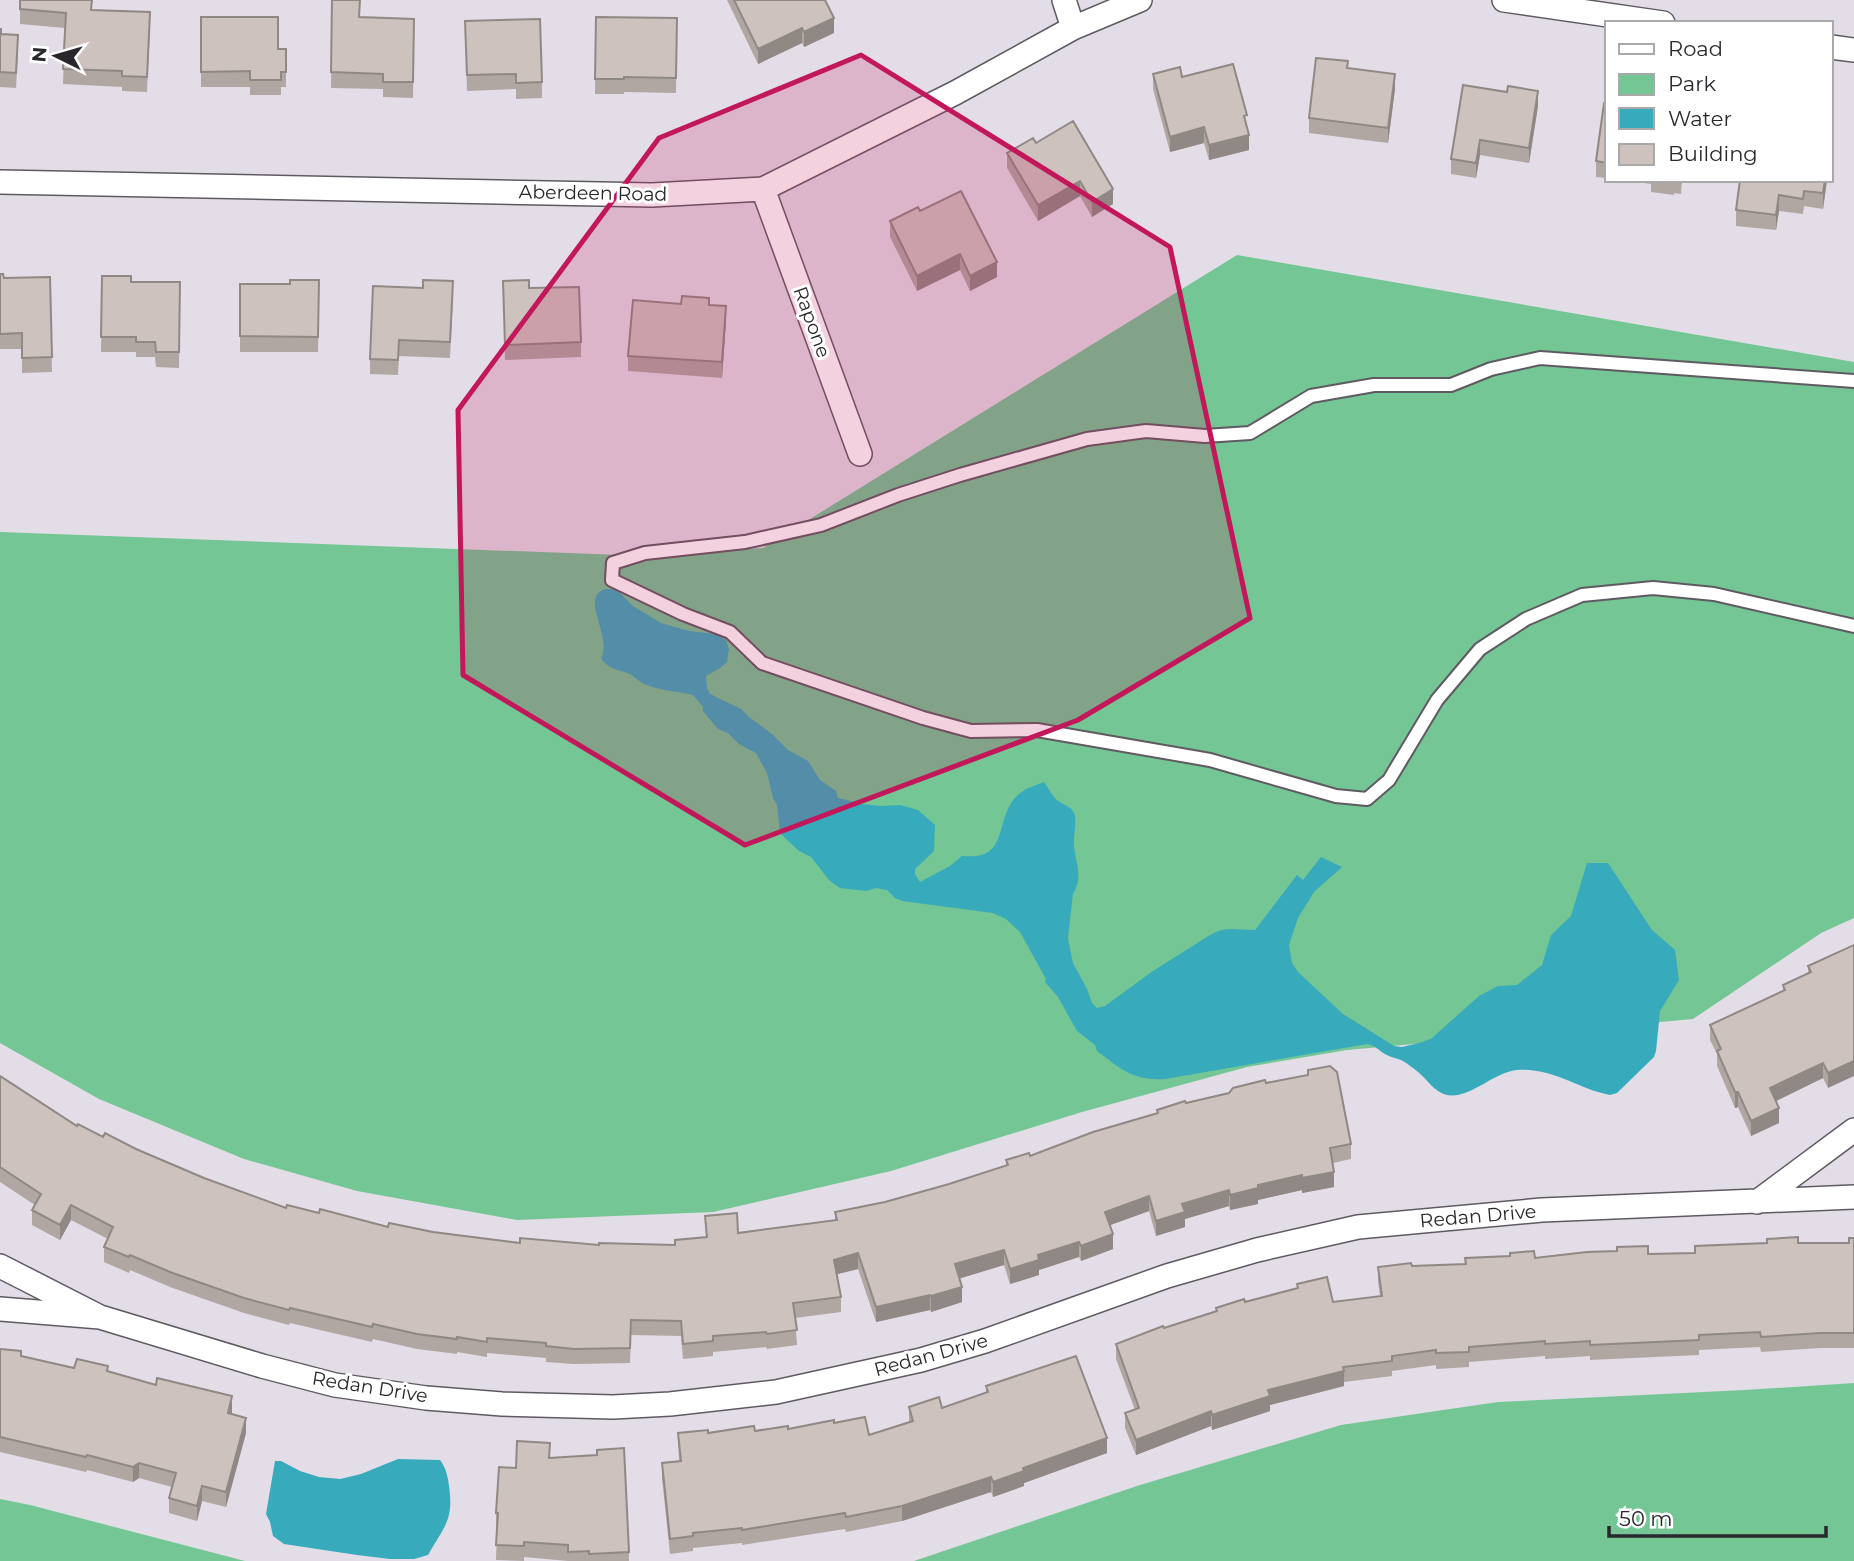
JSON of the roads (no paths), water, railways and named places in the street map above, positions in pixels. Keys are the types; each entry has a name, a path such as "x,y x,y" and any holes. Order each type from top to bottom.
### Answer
{"street":[{"path":"1065,0 1073,28"},
{"name":"Aberdeen Road","path":"0,181 652,195 763,189 955,93 1073,28 1140,0"},
{"path":"1504,0 1649,21"},
{"path":"1833,47 1854,50"},
{"name":"Rapone","path":"763,189 860,454"},
{"path":"1757,1202 1854,1130"},
{"name":"Redan Drive","path":"0,1266 100,1317 264,1367 335,1385 425,1398 502,1404 609,1407 670,1404 776,1392 909,1363 988,1340 1167,1276 1257,1250 1358,1227 1542,1210 1854,1197"},
{"name":"Redan Drive","path":"0,1309 100,1317"}],"lane":[{"path":"1854,381 1540,359 1491,369 1451,385 1374,385 1311,397 1250,433 1205,436 1146,431 1087,439 910,491 821,525 745,542 645,553 612,563 612,580 683,614 730,632 762,663 923,718 971,730 1037,730 1210,760 1336,796 1367,799 1389,780 1437,700 1480,649 1526,619 1582,595 1653,588 1714,594 1854,626"}],"water":[{"path":"605,589 618,591 633,606 661,623 689,631 715,634 726,640 729,649 727,662 706,676 710,694 741,709 788,750 808,761 820,780 836,791 838,798 862,804 900,805 918,810 935,825 934,851 915,869 920,882 950,866 962,856 978,856 989,851 996,843 1013,800 1025,790 1044,782 1055,798 1071,809 1075,816 1074,847 1078,880 1073,894 1068,938 1073,963 1097,1008 1105,1006 1153,971 1210,935 1221,930 1255,930 1297,875 1303,880 1321,857 1342,867 1314,892 1298,918 1289,945 1292,963 1298,972 1343,1014 1394,1046 1423,1042 1432,1038 1479,996 1498,986 1517,985 1542,965 1551,935 1571,916 1587,863 1608,863 1652,930 1675,950 1679,980 1660,1011 1654,1057 1617,1093 1610,1095 1542,1072 1517,1070 1500,1075 1464,1093 1447,1095 1435,1089 1422,1075 1401,1060 1367,1044 1165,1079 1136,1076 1097,1051 1095,1045 1077,1031 1058,997 1045,982 1046,979 1020,932 1006,919 993,913 902,901 887,890 840,888 829,880 811,857 799,851 780,832 777,805 767,773 756,753 718,729 693,695 650,686 604,662 601,658 604,649 595,601 598,594"},
{"path":"398,1459 440,1460 444,1466 449,1483 449,1515 428,1555 414,1559 390,1559 357,1555 284,1544 273,1536 266,1514 275,1461 319,1477 340,1479 361,1474"}]}
